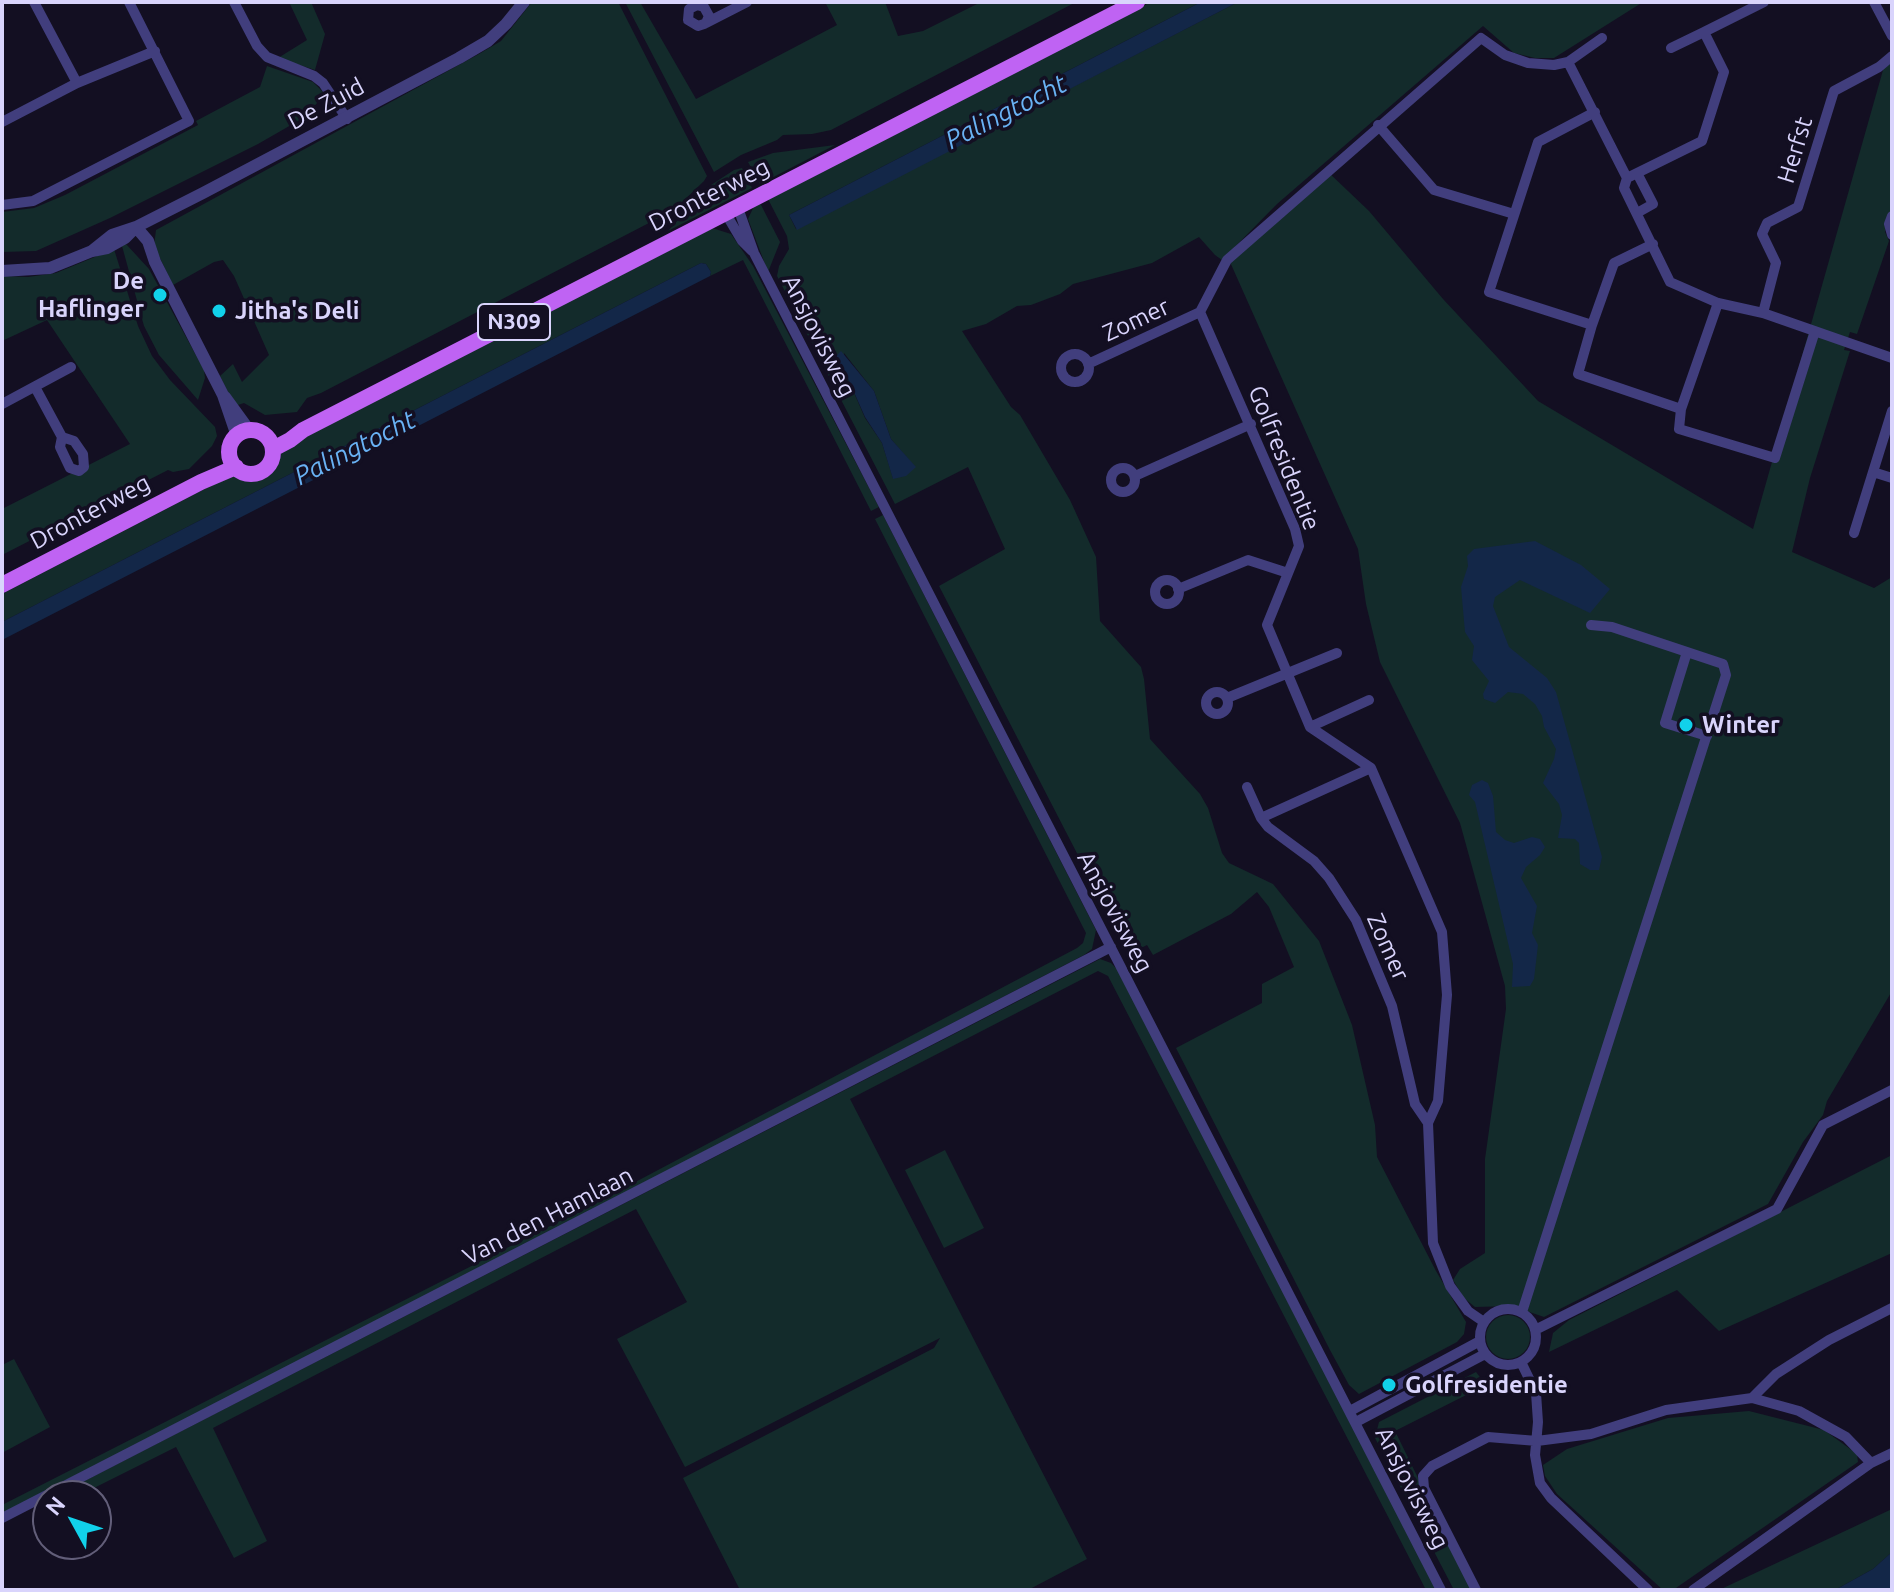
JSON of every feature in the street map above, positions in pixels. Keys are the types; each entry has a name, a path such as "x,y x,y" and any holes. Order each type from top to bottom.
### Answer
{"main road":[{"name":"Dronterweg","path":"270,443 303,430 1137,2"},
{"path":"259,431 270,443 271,462 261,471 248,473 233,462 231,445 243,433 259,431"},
{"name":"Dronterweg","path":"2,585 201,482 233,462"}],"street":[{"path":"34,2 77,83"},
{"path":"2,205 33,201 189,121 129,2"},
{"path":"234,2 257,46 267,57 314,76 323,83 347,119"},
{"name":"De Zuid","path":"3,269 50,268 116,243 136,227 347,119 488,41 524,2"},
{"path":"706,23 747,2"},
{"path":"1671,48 1764,2"},
{"path":"1874,2 1892,36"},
{"path":"1704,32 1724,72 1702,141 1632,175 1624,188 1670,282 1718,303 1763,313 1892,358"},
{"path":"1200,312 1227,260 1481,38 1505,55 1528,63 1554,65 1568,62 1602,38"},
{"path":"2,122 77,83 155,51"},
{"name":"Herfst","path":"1763,313 1776,263 1762,234 1767,223 1798,207 1834,91 1879,67 1892,56"},
{"path":"1568,62 1632,175 1653,204 1637,213"},
{"path":"1592,325 1489,292 1538,142 1595,112"},
{"path":"1378,125 1434,190 1514,214"},
{"name":"Ansjovisweg","path":"732,211 1441,1590"},
{"path":"1892,216 1889,224 1892,235"},
{"path":"136,227 144,252 155,262 243,433"},
{"path":"1653,244 1614,263 1578,374 1681,409"},
{"path":"1718,303 1681,409 1679,429 1775,458 1815,331"},
{"name":"Zomer","path":"1088,364 1200,312"},
{"name":"Golfresidentie","path":"1200,312 1295,529 1299,546 1267,625 1310,727"},
{"path":"2,404 71,367"},
{"path":"35,387 62,437"},
{"path":"1854,533 1892,411"},
{"path":"1135,476 1251,424"},
{"path":"1873,472 1892,478"},
{"path":"1178,589 1248,560 1288,573"},
{"path":"1522,1312 1726,675 1723,664 1612,627 1591,625"},
{"path":"1687,652 1665,723 1707,736"},
{"path":"1227,698 1337,653"},
{"path":"1310,727 1369,700"},
{"path":"1310,727 1371,768 1442,932 1447,995 1438,1101 1428,1123 1433,1243 1450,1286 1468,1311 1484,1322"},
{"path":"1261,818 1371,768"},
{"name":"Zomer","path":"1247,787 1268,827 1314,861 1356,920 1392,1006 1415,1104 1428,1123"},
{"name":"Van den Hamlaan","path":"2,1518 1111,947"},
{"path":"1535,1330 1777,1209 1823,1125 1892,1090"},
{"path":"1752,1398 1776,1374 1802,1357 1892,1308"},
{"path":"1501,1309 1522,1312 1531,1320 1535,1330 1535,1346 1521,1362 1504,1365 1494,1361 1485,1354 1480,1341 1484,1322 1501,1309"},
{"path":"1353,1416 1480,1341"},
{"path":"1353,1416 1485,1354"},
{"path":"1521,1362 1536,1393 1535,1455 1540,1483 1648,1590"},
{"path":"1476,1590 1424,1488 1423,1476 1432,1466 1488,1437 1537,1441 1591,1434 1666,1410 1752,1398 1799,1411 1846,1437 1871,1463"},
{"path":"1693,1590 1871,1463 1892,1453"}],"green space":[{"path":"289,2 311,2 325,34 315,70 278,58 307,40"},
{"path":"532,2 618,2 707,176 704,181 674,210 307,398 297,412 265,415 244,403 235,406 220,376 233,364 242,382 269,355 234,276 223,260 173,285 154,246 156,230 501,41"},
{"path":"625,2 640,2 696,99 837,25 825,2 885,2 898,36 923,31 981,2 1076,2 831,130 783,135 714,172"},
{"path":"1151,2 1201,2 789,215 796,229 1238,2 1643,2 1554,58 1514,53 1483,26 1277,204 1222,260 1199,237 1152,263 1073,284 1060,294 1031,305 1017,306 986,324 962,331 1011,407 1020,415 1070,500 1096,557 1100,621 1141,667 1150,739 1200,794 1208,808 1222,853 1229,863 1273,884 1319,941 1352,1025 1375,1125 1377,1157 1466,1322 1464,1334 1457,1342 1359,1394 1349,1385 1176,1048 1262,1003 1262,984 1294,967 1269,907 1257,892 1231,914 1153,955 1147,945 1129,954 939,586 1005,549 968,467 895,504 777,276 789,249 787,236 768,199","holes":["844,353 874,391 891,439 915,467 893,478 882,443 865,418 845,372"]},
{"path":"1892,51 1892,206 1885,232 1889,241 1857,334 1850,332 1844,350 1850,351 1810,478 1792,552 1874,588 1892,577 1892,991 1827,1101 1823,1115 1803,1142 1768,1204 1544,1317 1512,1306 1475,1307 1464,1298 1453,1280 1460,1269 1485,1253 1485,1159 1506,1009 1505,986 1460,823 1380,662 1366,604 1358,549 1230,262 1327,171 1369,211 1443,299 1538,401 1753,529 1887,56"},
{"path":"267,66 313,82 324,93 305,117 110,218 36,251 2,252 2,212 34,208 65,195 198,125 196,121 260,87"},
{"path":"835,145 760,184 748,162 773,153"},
{"path":"742,168 752,188 668,231 711,185"},
{"path":"760,203 780,242 768,272 748,219 754,206"},
{"path":"712,228 731,234 753,266 879,507 871,511 743,260 710,276 706,264 701,263 2,622 2,594 228,477 263,476 287,446"},
{"path":"126,244 149,269 204,370 205,378 198,400 159,355 144,326 122,246"},
{"path":"114,249 138,326 152,356 170,380 215,427 217,436 212,446 189,469 168,470 2,555 2,509 130,444 47,320 2,341 2,276 28,277 56,273"},
{"path":"883,515 1096,930 1092,949 70,1480 51,1480 609,1196 1083,943 1086,933 875,519"},
{"path":"1100,959 1117,969 1437,1590 1426,1590 1108,976 1098,971 850,1099 1087,1559 1028,1590 740,1590 683,1478 934,1348 940,1338 685,1467 617,1339 687,1302 636,1209 213,1428 267,1541 234,1558 176,1447 110,1480 86,1480"},
{"path":"945,1150 984,1228 944,1248 905,1170"},
{"path":"1892,1155 1892,1253 1719,1331 1677,1290 1549,1352 1553,1333 1569,1320"},
{"path":"1508,1315 1524,1321 1530,1337 1524,1353 1508,1359 1492,1353 1486,1337 1492,1321"},
{"path":"14,1359 50,1427 2,1453 2,1365"},
{"path":"1476,1372 1486,1385 1395,1431 1473,1590 1454,1590 1375,1438 1379,1422"},
{"path":"1749,1411 1824,1430 1857,1454 1858,1462 1673,1590 1663,1590 1557,1494 1545,1476 1543,1465 1567,1449 1668,1418"},
{"path":"32,1490 32,1499 2,1515 2,1505"},
{"path":"1892,1509 1892,1552 1873,1569 1835,1590 1719,1590"}],"water":[{"name":"Palingtocht","path":"1201,2 1238,2 797,230 789,215"},
{"name":"Palingtocht","path":"701,263 706,264 710,276 2,640 2,622"},
{"path":"841,351 874,391 891,439 916,467 906,476 893,479 882,443 865,417 845,372 838,367 834,358"},
{"path":"1535,541 1581,565 1610,589 1590,613 1520,580 1495,597 1493,606 1509,647 1547,678 1556,692 1602,857 1599,870 1590,870 1580,864 1579,843 1575,839 1558,838 1562,815 1559,804 1543,783 1556,749 1544,727 1542,716 1535,704 1523,694 1508,692 1495,703 1484,699 1489,681 1472,660 1474,646 1465,632 1461,587 1468,566 1467,556 1474,549"},
{"path":"1482,780 1488,783 1493,796 1496,832 1514,843 1532,837 1540,839 1545,847 1526,867 1521,878 1537,906 1532,933 1538,945 1534,979 1530,986 1512,987 1513,964 1475,802 1469,795 1472,785"},
{"path":"1892,1552 1892,1590 1835,1590 1873,1569"}],"place":[{"name":"De Haflinger","path":"160,295"},
{"name":"Jitha's Deli","path":"219,311"},
{"name":"Winter","path":"1686,725"},
{"name":"Golfresidentie","path":"1389,1385"}]}
